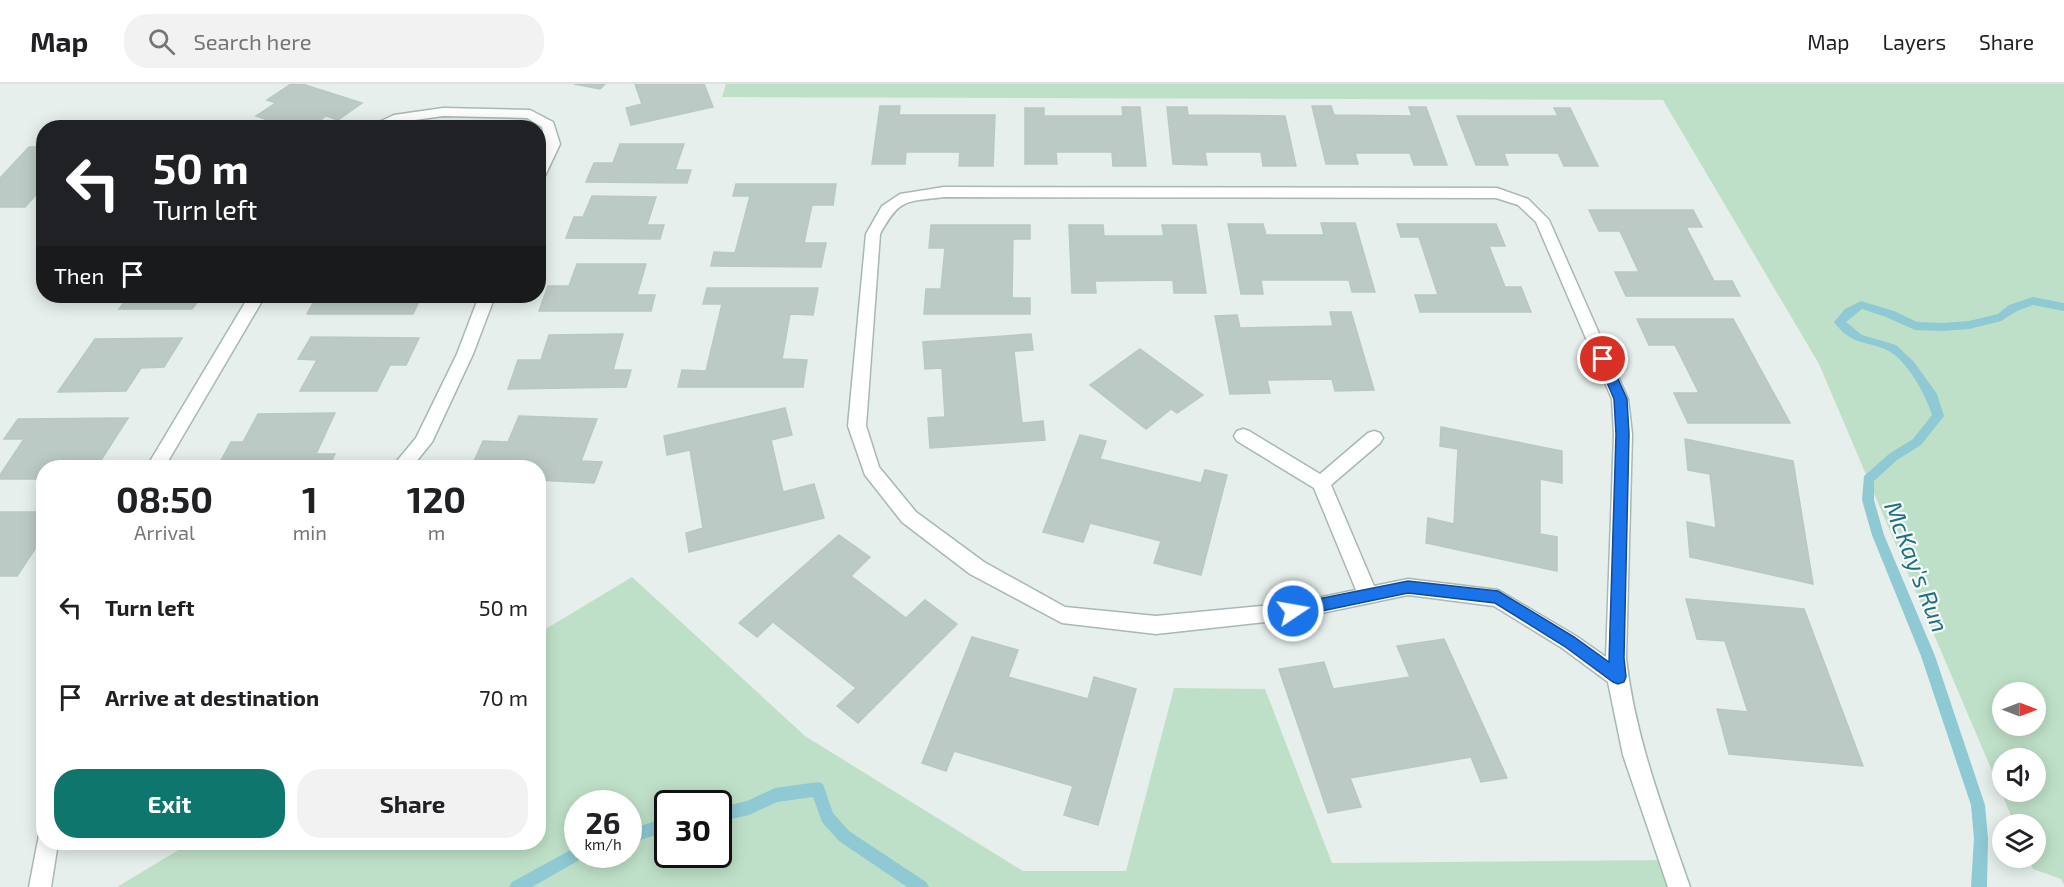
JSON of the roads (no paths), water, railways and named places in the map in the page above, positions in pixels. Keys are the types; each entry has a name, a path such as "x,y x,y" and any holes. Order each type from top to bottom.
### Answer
{"street":[{"path":"394,120 443,112 530,114 540,120"},
{"path":"546,124 553,144 546,159"},
{"path":"1618,677 1569,642 1498,598 1408,587 1293,611 1156,625 1062,615 977,568 909,517 871,470 857,426 873,234 887,209 905,197 944,192 1497,193 1523,202 1542,220 1620,399 1623,434 1616,658 1618,677 1634,755 1679,887"},
{"path":"160,460 253,303"},
{"path":"407,460 423,442 465,354 484,303"},
{"path":"1243,436 1321,483 1368,595"},
{"path":"1321,483 1374,438"},
{"path":"40,887 45,850"}],"waterway":[{"name":"McKay's Run","path":"1979,887 1981,838 1978,805 1928,656 1878,535 1868,500 1868,479 1893,457 1917,442 1938,416 1931,394 1910,365 1892,348 1858,338 1839,322 1861,305 1890,314 1915,326 1943,327 1969,325 2001,317 2013,308 2033,301 2064,307"},
{"name":"McKay's Run","path":"732,812 749,808 775,795 818,789 827,817 844,836 921,887"},
{"name":"McKay's Run","path":"642,832 654,829"},
{"name":"McKay's Run","path":"517,887 564,861"}]}
